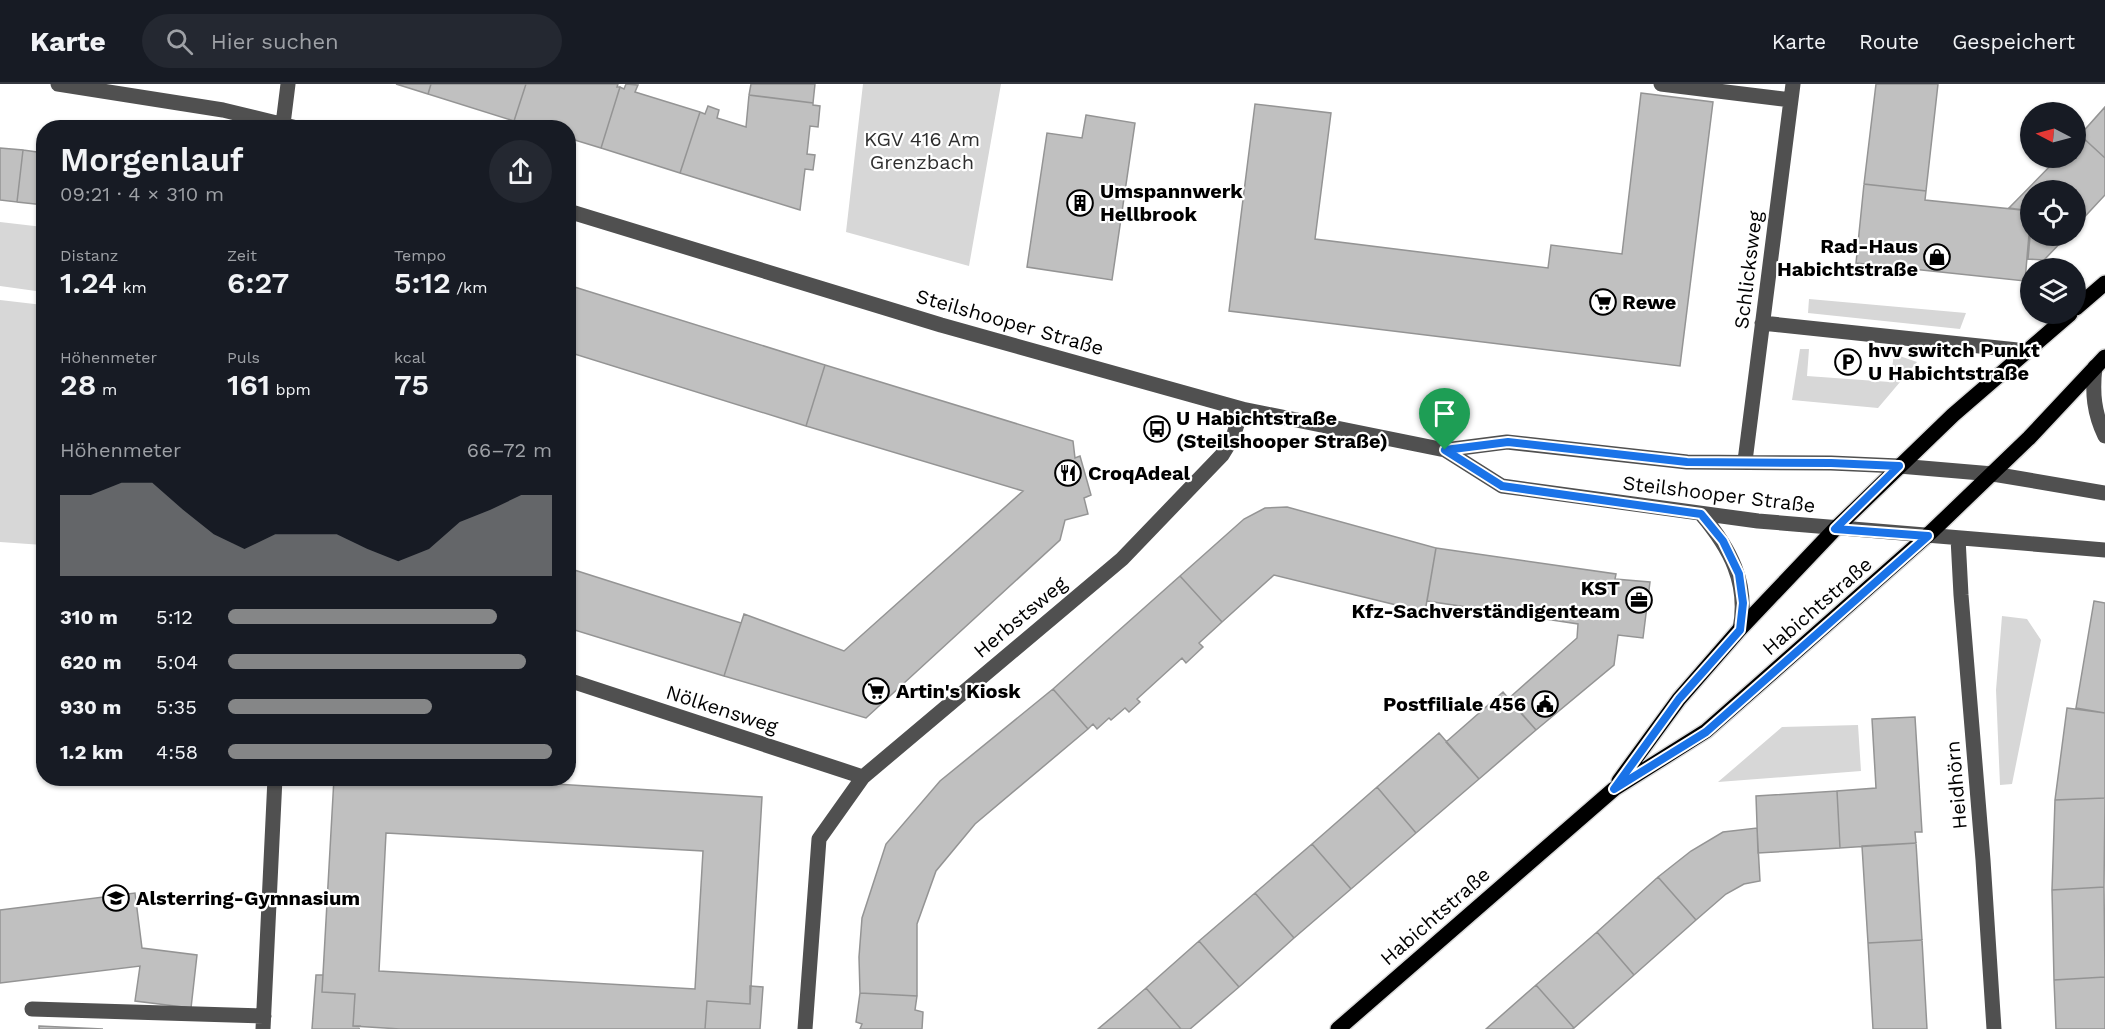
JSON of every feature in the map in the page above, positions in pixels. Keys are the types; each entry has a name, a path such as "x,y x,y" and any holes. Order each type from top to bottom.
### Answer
{"main road":[{"path":"2086,299 2105,283"},
{"name":"Habichtstraße","path":"1614,789 1679,699 1835,529 1953,415 2058,324"},
{"name":"Habichtstraße","path":"1338,1029 1614,789 1706,732 1928,536 2029,438 2100,362"}],"street":[{"path":"58,84 223,110 265,120"},
{"path":"288,84 290,120"},
{"path":"1661,84 1791,100"},
{"name":"Schlicksweg","path":"1745,461 1793,84"},
{"name":"Steilshooper Straße","path":"576,214 931,322 1242,409 1445,450 1508,442 1687,462 1745,461 1899,466 1992,474 2105,493"},
{"path":"1762,323 2027,351"},
{"path":"2100,362 2093,394 2095,410 2105,436"},
{"name":"Herbstsweg","path":"806,1029 819,839 863,777 1122,558 1222,455 1233,437 1242,409"},
{"name":"Steilshooper Straße","path":"1445,450 1502,486 1701,514 1835,529 2105,550"},
{"path":"1701,514 1723,541 1739,574 1743,603 1740,630"},
{"name":"Heidhörn","path":"1958,538 1994,1029"},
{"name":"Nölkensweg","path":"576,683 863,777"},
{"path":"32,1009 263,1022 275,786"}],"green space":[{"name":"KGV 416 Am Grenzbach","path":"863,84 1001,84 969,266 846,232"},
{"path":"0,222 36,226 36,291 0,286"},
{"path":"1809,299 1966,313 1960,329 1808,313"},
{"path":"0,300 36,304 36,545 0,542"},
{"path":"1800,349 1809,349 1807,376 1890,382 1894,354 1917,362 1878,408 1792,400"},
{"path":"2002,616 2027,619 2041,640 2012,784 2000,785 1996,690"},
{"path":"1858,725 1861,771 1718,782 1782,727"}],"building":[{"path":"396,84 431,84 428,94"},
{"path":"431,84 526,84 514,120 428,94"},
{"path":"526,84 618,84 617,87 620,87 601,148 576,140 576,120 514,120"},
{"path":"626,84 638,85 635,92 700,112 680,173 601,148 620,87 624,89"},
{"path":"751,84 815,84 813,103 749,95"},
{"path":"1876,84 1938,84 1926,191 1864,184"},
{"path":"1641,93 1713,102 1680,366 1229,311 1255,104 1331,113 1315,239 1548,268 1551,245 1622,254"},
{"path":"749,95 813,103 813,105 820,106 818,127 810,126 807,154 815,155 813,170 805,169 800,210 680,173 700,112 705,114 708,106 719,110 717,118 746,127"},
{"path":"2105,107 2105,158 2086,141 2086,128"},
{"name":"Umspannwerk Hellbrook","path":"1086,115 1135,123 1112,280 1027,267 1047,133 1082,138"},
{"path":"2086,141 2105,158 2105,195 2086,215 2086,180 2036,180 2048,168 2086,168"},
{"path":"0,148 23,150 17,202 0,200"},
{"path":"23,150 36,152 36,204 17,202"},
{"path":"1864,184 1926,191 1925,200 2020,210 2020,246 2028,246 2027,258 2020,258 2020,280 1856,263"},
{"path":"2020,197 2020,210 2009,208"},
{"path":"2029,246 2057,246 2046,258 2028,258"},
{"path":"576,287 825,365 806,426 576,354"},
{"path":"825,365 1073,441 1075,458 1080,456 1091,495 1084,498 1088,514 1065,520 1060,540 866,718 724,676 744,614 844,651 1023,491 806,426"},
{"path":"1287,507 1436,548 1425,612 1274,575 1222,622 1180,576 1244,519 1265,508"},
{"path":"1436,548 1616,574 1615,579 1650,582 1643,638 1618,635 1614,665 1536,730 1508,699 1577,638 1578,624 1427,601"},
{"path":"576,571 741,623 724,676 576,630"},
{"path":"1180,576 1222,622 1199,643 1203,647 1186,663 1182,658 1137,699 1140,702 1129,712 1125,708 1097,729 1093,724 1088,729 1053,689"},
{"path":"2094,601 2105,603 2105,713 2076,708"},
{"path":"1053,689 1088,729 975,824 936,871 917,924 917,996 860,993 859,957 862,918 886,844 940,781"},
{"path":"1503,692 1536,730 1479,779 1446,742"},
{"path":"2067,708 2105,713 2105,798 2055,800"},
{"path":"1915,717 1922,832 1915,832 1916,843 1840,848 1837,791 1876,788 1872,719"},
{"path":"1439,733 1479,779 1416,833 1377,787"},
{"path":"576,785 762,797 750,1004 707,1001 705,1029 400,1029 353,1026 355,994 322,992 334,786","holes":["386,833 703,851 695,989 379,971"]},
{"path":"1377,787 1416,833 1351,889 1312,844"},
{"path":"1837,791 1840,848 1758,853 1756,796"},
{"path":"2105,798 2104,887 2052,890 2055,800"},
{"path":"1757,828 1760,881 1744,884 1726,894 1696,920 1658,877 1691,851 1723,832"},
{"path":"1916,843 1922,940 1868,943 1862,846"},
{"path":"1312,844 1351,889 1294,938 1255,893"},
{"path":"1658,877 1696,920 1634,975 1597,932"},
{"path":"2104,887 2105,977 2054,980 2052,890"},
{"path":"135,893 142,948 197,955 191,1008 135,1001 140,966 0,983 0,910"},
{"path":"1255,893 1294,938 1239,987 1199,941"},
{"path":"1597,932 1634,975 1574,1028 1536,985"},
{"path":"1922,940 1927,1029 1873,1029 1868,943"},
{"path":"1199,941 1239,987 1190,1029 1181,1029 1146,988"},
{"path":"316,975 323,975 322,992 355,994 353,1026 360,1026 359,1029 312,1029"},
{"path":"2105,977 2105,1029 2056,1029 2054,980"},
{"path":"1536,985 1574,1028 1486,1029"},
{"path":"750,986 763,987 760,1029 705,1029 707,1001 750,1004"},
{"path":"1146,988 1181,1029 1098,1029 1117,1013"},
{"path":"860,993 917,996 915,1010 923,1012 922,1029 860,1029 862,1024 856,1022"},
{"path":"39,1026 103,1029 39,1029"}],"place":[{"name":"Umspannwerk Hellbrook","path":"1080,203"},
{"name":"Rad-Haus Habichtstraße","path":"1937,257"},
{"name":"Rewe","path":"1603,302"},
{"name":"hvv switch Punkt U Habichtstraße","path":"1848,362"},
{"name":"U Habichtstraße (Steilshooper Straße)","path":"1157,429"},
{"name":"CroqAdeal","path":"1068,473"},
{"name":"KST Kfz-Sachverständigenteam","path":"1639,600"},
{"name":"Artin's Kiosk","path":"876,691"},
{"name":"Postfiliale 456","path":"1545,704"},
{"name":"Alsterring-Gymnasium","path":"116,898"}],"route":[{"path":"1508,442 1687,462 1745,461 1899,466 1835,529 1928,536 1706,732 1614,789 1679,699 1740,630 1743,616 1742,590 1739,574 1730,554 1723,541 1701,514 1502,486 1445,450 1508,442"}]}
